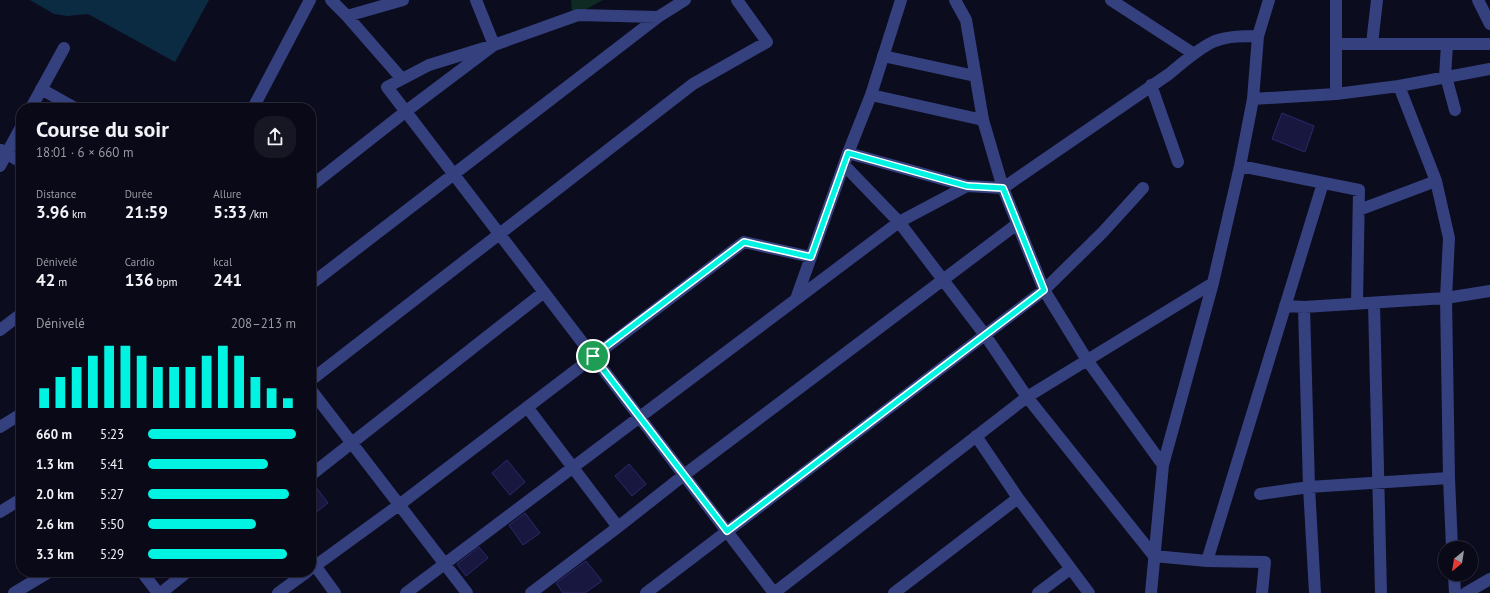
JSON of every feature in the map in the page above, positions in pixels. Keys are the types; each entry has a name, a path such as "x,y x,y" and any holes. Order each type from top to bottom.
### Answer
{"street":[{"path":"256,103 310,0"},
{"path":"330,0 347,16 402,79"},
{"path":"347,16 403,0"},
{"path":"476,0 494,45"},
{"path":"316,280 658,17 685,0"},
{"path":"316,376 693,84 767,42 737,0"},
{"path":"796,299 848,153 871,95 900,0"},
{"path":"955,0 966,20 983,120 1003,188 1044,290 1087,360 1163,465"},
{"path":"1111,0 1194,54"},
{"path":"1151,593 1163,465 1214,283 1253,99 1258,36 1268,0"},
{"path":"1336,0 1336,94"},
{"path":"1372,44 1377,0"},
{"path":"1478,0 1490,24"},
{"path":"658,17 578,15 494,45 429,65 387,87 774,593 1027,397 1214,283"},
{"path":"848,153 967,186 1003,188 1151,86 1194,54 1214,42 1238,36 1258,36"},
{"path":"1336,44 1490,44"},
{"path":"1447,44 1445,77 1455,110"},
{"path":"316,182 494,45"},
{"path":"34,103 64,48"},
{"path":"883,56 976,76"},
{"path":"1253,99 1336,94 1400,86 1490,69"},
{"path":"1151,86 1178,162"},
{"path":"1400,86 1436,181 1449,238 1446,298 1449,478 1452,541"},
{"path":"42,89 66,103"},
{"path":"871,95 983,120"},
{"path":"0,166 3,152 16,134"},
{"path":"3,152 16,159"},
{"path":"844,165 899,222 985,335 1027,397 1154,556 1207,561 1265,562 1262,593"},
{"path":"1240,166 1359,190 1357,303"},
{"path":"1359,210 1436,181"},
{"path":"1207,561 1323,183"},
{"path":"406,593 899,222 967,186"},
{"path":"646,593 1044,290 1103,232 1143,188"},
{"path":"531,593 684,475 1017,224"},
{"path":"316,563 399,505 744,242 811,257"},
{"path":"1285,306 1304,307 1446,298 1490,291"},
{"path":"316,471 544,292"},
{"path":"1374,303 1381,593"},
{"path":"1304,307 1308,487 1315,593"},
{"path":"0,330 16,318"},
{"path":"316,396 467,593"},
{"path":"527,407 618,527"},
{"path":"0,427 16,417"},
{"path":"976,436 1018,498 1089,593"},
{"path":"1260,494 1308,487 1449,478"},
{"path":"894,593 907,589 1018,498"},
{"path":"0,512 16,502"},
{"path":"1038,593 1070,569"},
{"path":"316,572 335,593"},
{"path":"14,593 41,577"},
{"path":"146,577 159,593 180,577"},
{"path":"278,593 298,577"},
{"path":"1466,593 1490,580"},
{"path":"1454,581 1455,593"}],"green space":[{"path":"571,0 603,0 572,17"}],"water":[{"path":"30,0 209,0 175,62 88,14 67,16 54,14"}],"building":[{"path":"1282,113 1314,126 1305,152 1272,139"},
{"path":"507,460 525,482 510,495 492,473"},
{"path":"629,464 646,484 632,496 615,476"},
{"path":"316,487 328,503 316,512"},
{"path":"525,513 540,533 523,545 509,525"},
{"path":"479,547 488,558 466,576 457,564"},
{"path":"586,561 602,581 585,593 563,593 556,583"}],"route":[{"path":"848,153 967,186 1003,188 1044,290 727,531 593,356 744,242 811,257 848,153"}]}
